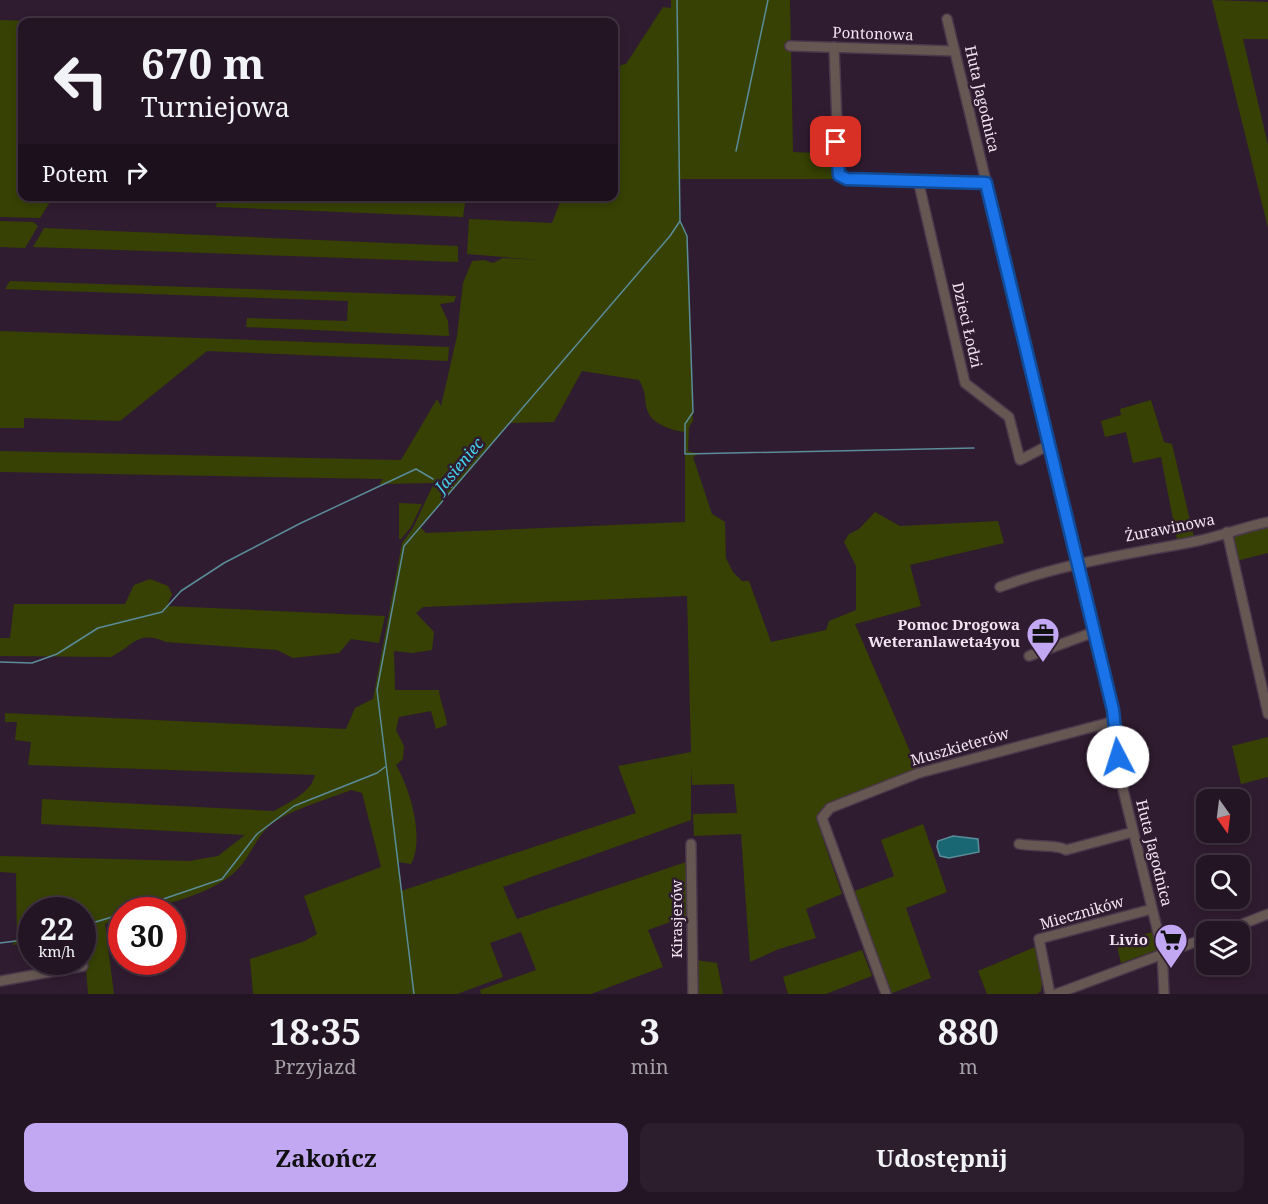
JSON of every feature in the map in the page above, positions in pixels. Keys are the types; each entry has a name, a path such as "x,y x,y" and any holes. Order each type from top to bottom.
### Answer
{"street":[{"name":"Huta Jagodnica","path":"947,20 1114,721 1120,777 1163,954 1164,994"},
{"name":"Pontonowa","path":"790,46 955,51"},
{"path":"834,47 839,175 847,179 986,183"},
{"name":"Dzieci Łodzi","path":"918,180 965,383 1009,417 1020,460 1048,445"},
{"name":"Żurawinowa","path":"1000,587 1038,573 1077,563 1198,540 1268,522"},
{"path":"1227,532 1268,714"},
{"path":"1029,656 1094,632"},
{"name":"Muszkieterów","path":"886,994 822,818 830,808 919,773 1114,721"},
{"path":"1019,844 1036,848 1062,847 1066,850 1133,832"},
{"name":"Kirasjerów","path":"692,844 693,994"},
{"name":"Mieczników","path":"1050,994 1039,939 1152,909"},
{"path":"1250,921 1268,914"},
{"path":"1056,994 1196,942"},
{"path":"0,981 33,975"}],"green space":[{"path":"671,0 790,0 793,152 833,154 835,179 679,179 680,221 687,236 693,421 689,427 688,451 698,454 693,457 712,514 725,522 726,558 733,572 742,581 749,581 771,642 826,630 829,621 856,610 856,566 844,542 849,534 859,529 875,512 900,526 998,521 1004,543 910,565 921,606 855,624 918,770 819,818 822,836 842,894 806,909 816,938 779,949 750,962 741,834 694,836 693,814 737,813 734,784 692,785 691,766 691,820 503,887 517,919 692,860 692,914 648,930 663,967 591,994 481,994 480,990 536,970 521,932 490,943 503,977 457,994 253,994 250,959 305,941 317,934 304,896 381,867 362,793 351,790 295,811 275,822 263,833 237,870 227,879 199,893 186,898 108,897 108,923 105,924 108,975 112,975 114,994 88,994 86,975 96,975 96,897 18,897 18,944 12,945 17,939 16,873 0,872 0,856 189,861 218,856 245,835 41,824 42,799 274,811 304,792 315,775 28,765 31,742 15,740 17,722 5,722 5,713 346,729 355,708 373,699 402,543 413,528 434,483 379,484 383,479 0,472 0,451 401,460 437,399 441,406 457,336 463,283 472,261 484,260 493,263 503,258 539,260 467,254 469,219 552,223 560,201 618,201 618,69 626,64 663,7 671,8","holes":["582,371 639,380 644,390 650,416 664,426 685,432 685,522 426,533 420,527 509,423 554,422","687,596 691,752 618,766 636,813 401,891 398,862 411,864 417,841 411,800 396,765 403,759 404,746 396,730 399,717 431,711 436,729 447,725 439,690 395,690 394,651 412,653 432,650 434,632 416,613 423,607"]},
{"path":"1212,0 1268,2 1268,39 1243,39 1268,145 1268,228"},
{"path":"0,20 18,21 18,201 51,201 40,218 0,217"},
{"path":"217,201 465,201 463,217 216,207"},
{"path":"0,221 33,222 38,226 25,248 0,247"},
{"path":"44,228 458,246 458,262 33,247"},
{"path":"10,281 456,296 454,302 440,304 448,321 449,336 246,327 247,318 347,321 348,301 5,289"},
{"path":"0,331 449,347 448,361 207,351 120,421 24,418 24,428 0,428"},
{"path":"1151,400 1164,442 1172,444 1194,537 1177,540 1161,457 1133,463 1126,432 1105,437 1101,421 1121,415 1120,409"},
{"path":"399,503 422,504 411,527 401,539 399,539"},
{"path":"1268,524 1268,553 1236,561 1231,540 1235,532"},
{"path":"150,579 168,586 172,594 167,606 385,616 379,643 351,639 339,653 293,658 277,650 166,642 149,638 137,640 111,657 0,656 0,638 10,638 14,604 125,604 134,585"},
{"path":"1268,737 1268,777 1241,784 1232,746"},
{"path":"923,824 947,892 906,908 931,978 890,994 852,892 894,876 881,840"},
{"path":"1153,932 1157,950 1121,963 1116,942"},
{"path":"1035,947 1042,981 1041,991 1037,994 987,994 978,971"},
{"path":"862,950 872,976 826,994 788,994 783,977"},
{"path":"695,960 717,963 723,994 696,994"}],"water":[{"path":"953,836 978,839 979,852 949,858 940,856 938,841"}],"waterway":[{"name":"Jasieniec","path":"414,994 377,690 404,546 670,236 680,221 677,0"},
{"path":"736,151 768,0"},
{"path":"680,221 687,236 693,412 685,424 685,454 974,448"},
{"path":"0,662 32,663 57,654 98,628 162,612 181,591 224,563 301,523 416,469 433,479"},
{"path":"436,481 443,486 452,487"},
{"path":"169,897 222,879 257,834 294,806 377,773 385,767"},
{"path":"96,922 108,918"},
{"path":"0,943 18,941"}],"place":[{"name":"Pomoc Drogowa Weteranlaweta4you","path":"1043,663"},
{"name":"Livio","path":"1171,969"}],"route":[{"path":"836,142 839,175 847,179 986,183 1113,710 1118,757"}]}
